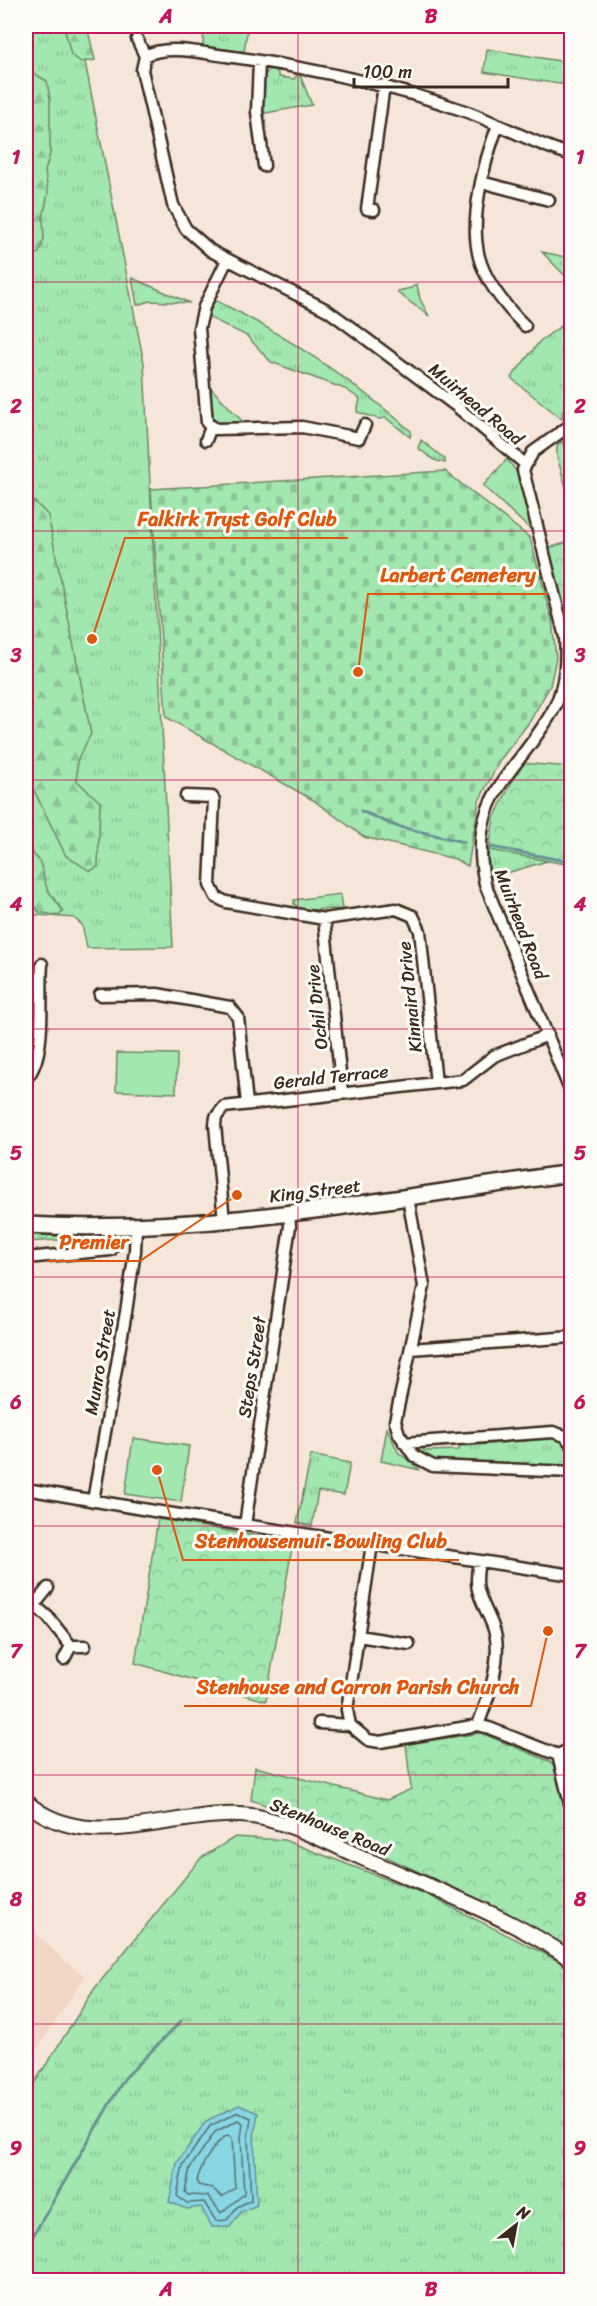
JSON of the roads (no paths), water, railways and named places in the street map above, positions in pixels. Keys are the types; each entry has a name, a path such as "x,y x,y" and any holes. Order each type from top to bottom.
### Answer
{"main road":[{"name":"King Street","path":"26,1225 136,1227 224,1221 408,1198 572,1173"}],"street":[{"name":"Muirhead Road","path":"137,39 145,56 142,70 173,205 186,229 227,260 327,310 345,322 456,406 525,464 523,477 565,637 567,658 564,680 552,712 511,767 494,795 483,827 480,863 485,884 572,1095"},
{"path":"145,56 152,52 175,51 259,61 384,85 463,110 533,142 572,155"},
{"path":"259,61 257,112 264,166"},
{"path":"374,210 367,209 384,85"},
{"path":"498,125 481,183 476,239 479,258 495,291 525,326"},
{"path":"481,183 549,200"},
{"path":"227,260 204,307 199,328 205,417 211,427 224,430 302,427 360,438 365,425"},
{"path":"525,464 533,452 572,424"},
{"path":"206,440 211,427"},
{"name":"Kinnaird Drive","path":"186,796 212,797 214,800 210,885 216,897 235,904 324,919 396,909 405,911 418,923 436,1083"},
{"name":"Ochil Drive","path":"324,919 342,1092"},
{"path":"26,1079 33,1070 39,1047 42,963"},
{"path":"26,979 41,980"},
{"path":"100,995 157,994 230,1007 238,1017 247,1104"},
{"name":"Gerald Terrace","path":"224,1221 216,1117 224,1107 467,1078 494,1056 548,1035"},
{"path":"408,1198 424,1286 395,1421 404,1443 414,1456 432,1466 572,1472"},
{"name":"Steps Street","path":"245,1525 290,1226 289,1214"},
{"name":"Munro Street","path":"93,1501 131,1282 136,1227"},
{"path":"26,1258 111,1250"},
{"path":"411,1349 572,1337"},
{"path":"404,1443 553,1432 565,1436 572,1445"},
{"path":"26,1489 572,1575"},
{"path":"372,1544 347,1710 350,1725 362,1736 380,1743 478,1725 558,1755 572,1748"},
{"path":"478,1725 495,1674 492,1624 478,1598 475,1582 479,1562"},
{"path":"48,1588 30,1601 70,1646 85,1646"},
{"path":"358,1636 409,1644"},
{"path":"64,1659 70,1646"},
{"path":"320,1724 350,1725"},
{"path":"558,1755 572,1812"},
{"name":"Stenhouse Road","path":"26,1802 56,1821 79,1828 104,1828 220,1816 244,1816 277,1822 458,1899 545,1942 572,1960"}],"water":[{"path":"239,2105 258,2113 254,2137 257,2205 241,2212 230,2227 212,2227 201,2207 187,2209 169,2202 177,2163 206,2121"}],"waterway":[{"path":"361,811 396,826 464,842"},
{"path":"491,847 572,862"},
{"path":"26,2248 124,2079 181,2021"}],"place":[{"name":"Falkirk Tryst Golf Club","path":"92,639"},
{"name":"Larbert Cemetery","path":"358,672"},
{"name":"Premier","path":"237,1195"},
{"name":"Stenhousemuir Bowling Club","path":"157,1470"},
{"name":"Stenhouse and Carron Parish Church","path":"548,1631"}]}
